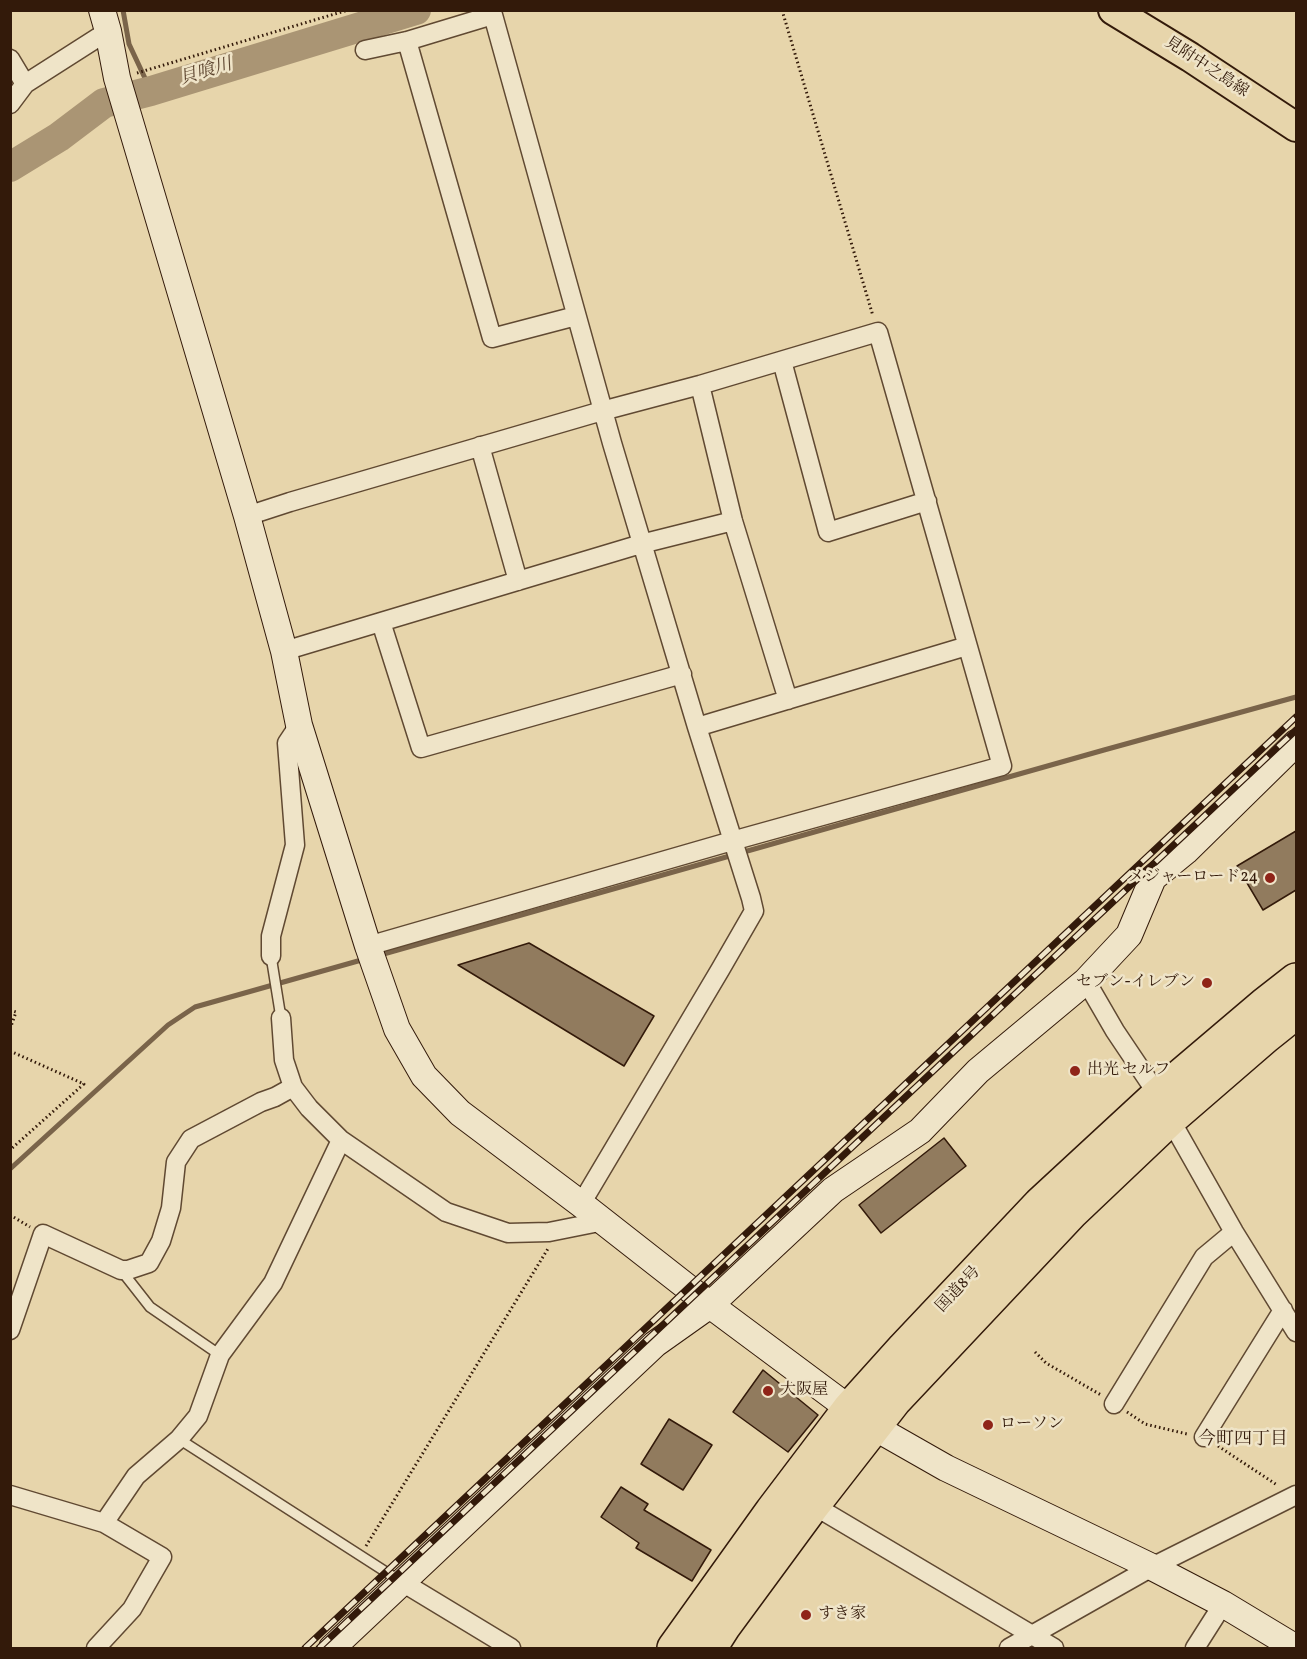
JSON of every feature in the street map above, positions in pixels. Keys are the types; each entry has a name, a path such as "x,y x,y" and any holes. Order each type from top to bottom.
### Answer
{"highway":[{"name":"国道8号","path":"674,1648 772,1510 862,1418 894,1401 1072,1212 1164,1107 1264,1005 1296,980"},
{"name":"国道8号","path":"1164,1107 1266,1036 1296,1012"},
{"name":"国道8号","path":"710,1648 813,1505 862,1418"}],"main road":[{"name":"見附中之島線","path":"1113,10 1295,123"}],"street":[{"path":"365,51 493,15 602,411 754,911 581,1204"},
{"path":"10,104 25,84 105,21 117,78 247,516 284,651 299,725 368,946 397,1029 424,1076 460,1113 604,1221 710,1305 862,1418 946,1468 1152,1567 1223,1604 1296,1648"},
{"path":"407,41 492,338 576,316"},
{"path":"10,59 25,84"},
{"path":"247,516 480,446 700,385 878,332 1002,766 368,946"},
{"path":"782,361 828,532 927,501"},
{"path":"700,385 732,521 788,700"},
{"path":"480,446 518,581"},
{"path":"284,651 641,544 732,521"},
{"path":"381,622 421,748 682,674"},
{"path":"697,727 967,646"},
{"path":"272,965 272,936 294,845 287,743 299,725"},
{"path":"332,1648 404,1583 655,1344 710,1305 833,1190 920,1131 978,1071 1086,981 1129,935 1153,878 1186,851 1296,743"},
{"path":"1086,981 1164,1107 1234,1232 1296,1332"},
{"path":"281,1018 284,1060 293,1087 309,1108 341,1140 446,1212 508,1233 549,1232 604,1221"},
{"path":"10,1330 43,1234 121,1270 149,1263 161,1241 171,1208 176,1162 191,1139 293,1087"},
{"path":"104,1523 136,1476 179,1439 198,1416 220,1355 273,1284 341,1140"},
{"path":"1114,1404 1204,1257 1234,1232"},
{"path":"1204,1437 1283,1310"},
{"path":"10,1495 104,1523 162,1557 132,1609 96,1648"},
{"path":"1009,1648 1029,1642 1152,1567 1295,1496"},
{"path":"813,1505 1029,1642 1054,1648"},
{"path":"404,1583 511,1648"},
{"path":"1195,1648 1223,1604"}],"lane":[{"path":"272,965 281,1018"},
{"path":"121,1270 150,1307 220,1355"},
{"path":"179,1439 404,1583"}],"path":[{"path":"117,78 348,10"},
{"path":"782,10 878,332"},
{"path":"10,1010 16,1012 10,1029"},
{"path":"10,1051 84,1084 10,1150"},
{"path":"10,1215 43,1234"},
{"path":"361,1556 560,1230"},
{"path":"1035,1352 1046,1363 1093,1389 1145,1424 1204,1437 1295,1496"}],"building":[{"name":"メジャーロード24","path":"1296,831 1296,890 1263,910 1237,866"},
{"path":"529,943 654,1016 624,1066 458,965"},
{"path":"944,1138 966,1166 881,1233 859,1205"},
{"name":"大阪屋","path":"763,1370 818,1415 788,1452 733,1412"},
{"path":"669,1419 712,1445 683,1490 641,1464"},
{"path":"621,1487 648,1504 644,1510 711,1550 692,1581 636,1548 639,1543 601,1517"}],"waterway":[{"path":"123,10 129,44 151,91"},
{"name":"貝喰川","path":"10,167 59,137 104,103 151,91 416,10"},
{"path":"380,955 1296,697"},
{"path":"10,1169 168,1025 195,1007 365,959"}],"railway":[{"path":"305,1648 1296,717"},
{"path":"319,1648 1296,730"}],"place":[{"name":"メジャーロード24","path":"1270,878"},
{"name":"セブン-イレブン","path":"1207,983"},
{"name":"出光 セルフ","path":"1075,1071"},
{"name":"大阪屋","path":"768,1391"},
{"name":"ローソン","path":"988,1425"},
{"name":"すき家","path":"806,1615"}],"district":[{"name":"今町四丁目","path":"1243,1441"}]}
